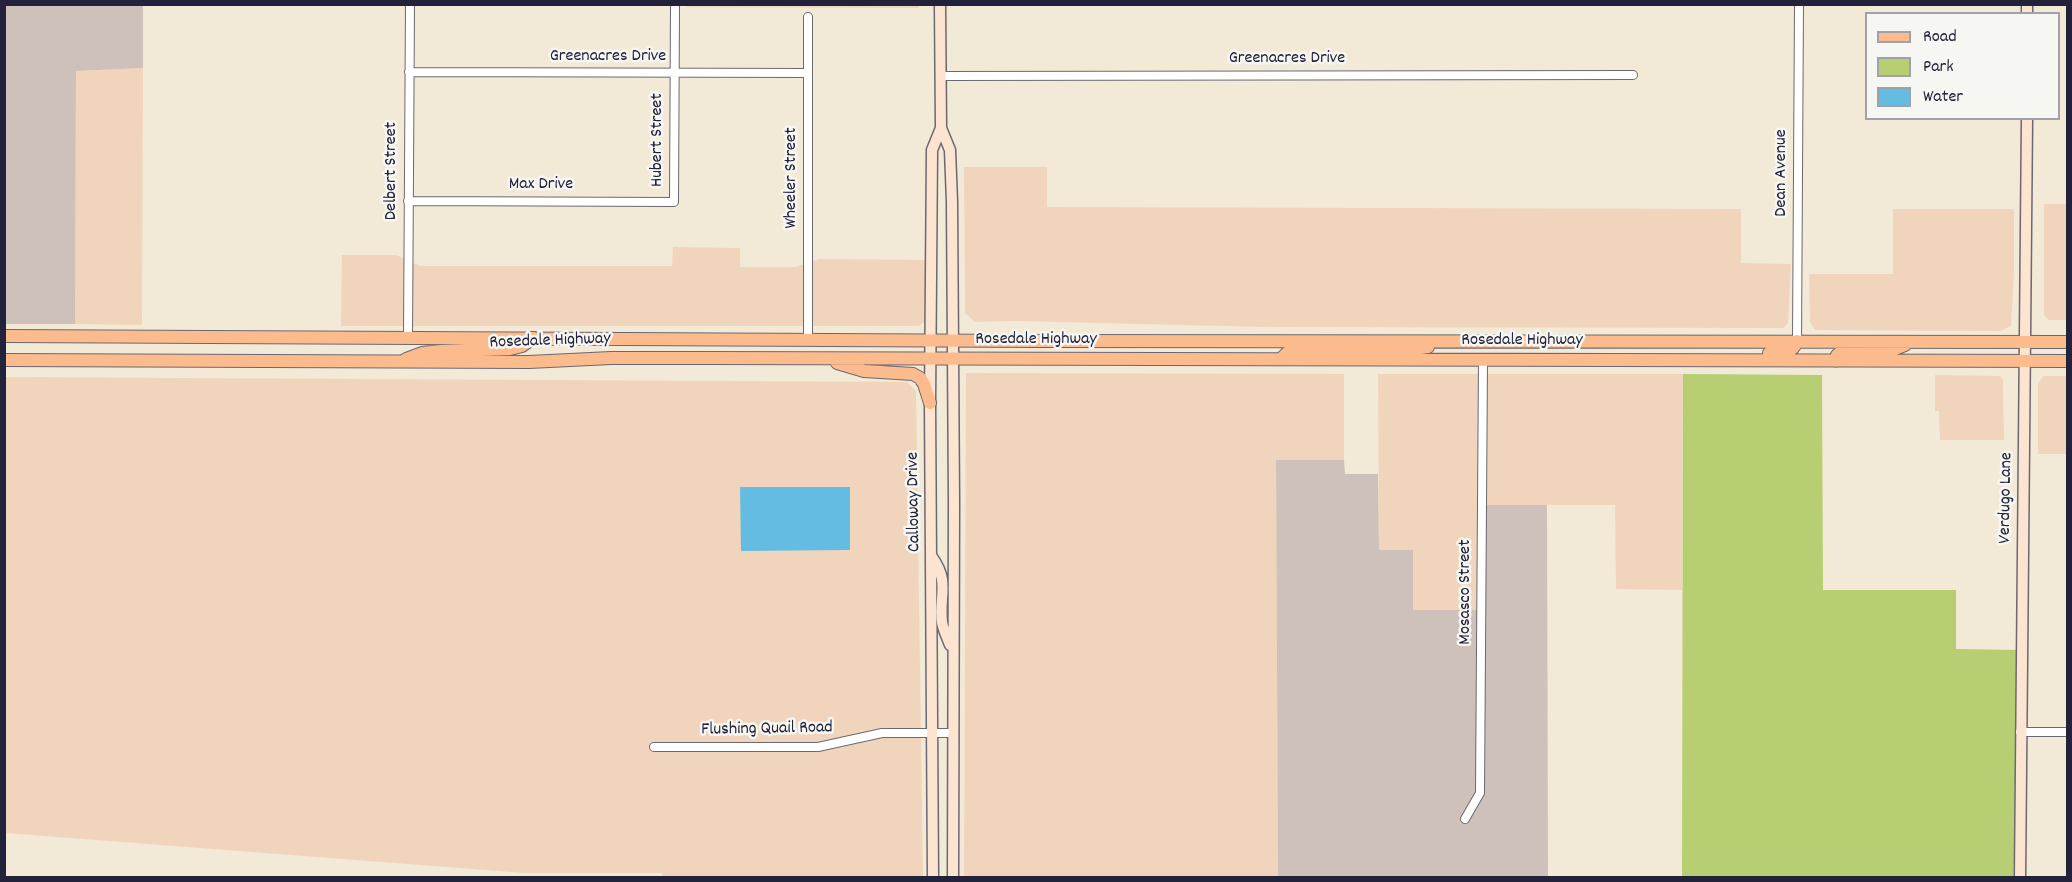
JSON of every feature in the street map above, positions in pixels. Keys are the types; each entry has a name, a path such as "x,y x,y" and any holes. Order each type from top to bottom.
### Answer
{"main road":[{"name":"Calloway Drive","path":"940,4 941,128 950,150 953,340 953,878"},
{"name":"Verdugo Lane","path":"2020,878 2027,120"},
{"name":"Calloway Drive","path":"933,878 930,403 932,150 941,128"},
{"name":"Rosedale Highway","path":"4,336 2067,342"},
{"path":"400,362 422,353 510,349 522,346 533,338"},
{"path":"1185,359 1214,352 1268,351 1273,349 1277,340"},
{"path":"1280,359 1287,353 1295,351 1406,350 1468,341"},
{"path":"1652,360 1687,353 1783,352 1795,348 1797,341"},
{"path":"1836,361 1837,355 1841,352 1890,351 1914,342"},
{"name":"Rosedale Highway","path":"4,360 529,362 610,358 2067,361"},
{"path":"809,359 838,363 864,371 913,374 924,384 930,403"},
{"path":"932,557 943,577 942,623 953,653"}],"street":[{"name":"Delbert Street","path":"408,337 410,4"},
{"name":"Dean Avenue","path":"1797,341 1799,4"},
{"name":"Hubert Street","path":"674,202 675,7"},
{"name":"Wheeler Street","path":"808,17 808,340"},
{"name":"Greenacres Drive","path":"409,72 808,74"},
{"name":"Greenacres Drive","path":"940,76 1633,75"},
{"name":"Max Drive","path":"408,201 674,202"},
{"name":"Mosasco Street","path":"1465,819 1480,793 1483,360"},
{"path":"2020,732 2067,732"},
{"name":"Flushing Quail Road","path":"654,747 818,747 832,746 882,733 952,733"}],"shaded area":[{"path":"5,4 143,5 143,68 76,71 75,324 5,324"},
{"path":"687,4 919,5 919,8 687,7"},
{"path":"143,68 142,325 75,324 76,71"},
{"path":"964,167 1047,167 1047,207 1741,209 1741,263 1791,264 1788,323 1784,328 1267,327 975,322 965,313"},
{"path":"2044,204 2067,204 2067,320 2049,320 2044,315"},
{"path":"1893,209 2014,209 2011,326 2000,331 1815,330 1810,322 1809,274 1893,274"},
{"path":"673,247 740,248 740,267 795,267 819,259 928,260 929,318 919,326 341,326 342,255 396,255 420,266 672,266"},
{"path":"966,373 1344,374 1344,460 1276,460 1278,877 1481,877 964,878"},
{"path":"1378,374 1683,374 1682,590 1616,589 1615,505 1481,505 1480,610 1413,610 1413,551 1379,550"},
{"path":"1935,375 2000,376 2003,380 2004,440 1940,440 1939,411 1935,411"},
{"path":"2043,376 2067,376 2067,454 2038,454 2038,384"},
{"path":"4,377 907,382 916,391 923,877 663,878 662,873 524,873 5,833"},
{"path":"1276,460 1344,460 1345,474 1378,474 1379,550 1413,550 1413,610 1480,610 1480,505 1547,505 1548,877 1278,877"}],"green space":[{"path":"1683,374 1822,375 1823,590 1956,590 1956,649 2020,650 2020,876 1682,876"}],"water":[{"path":"740,487 850,487 850,550 741,551"}]}
